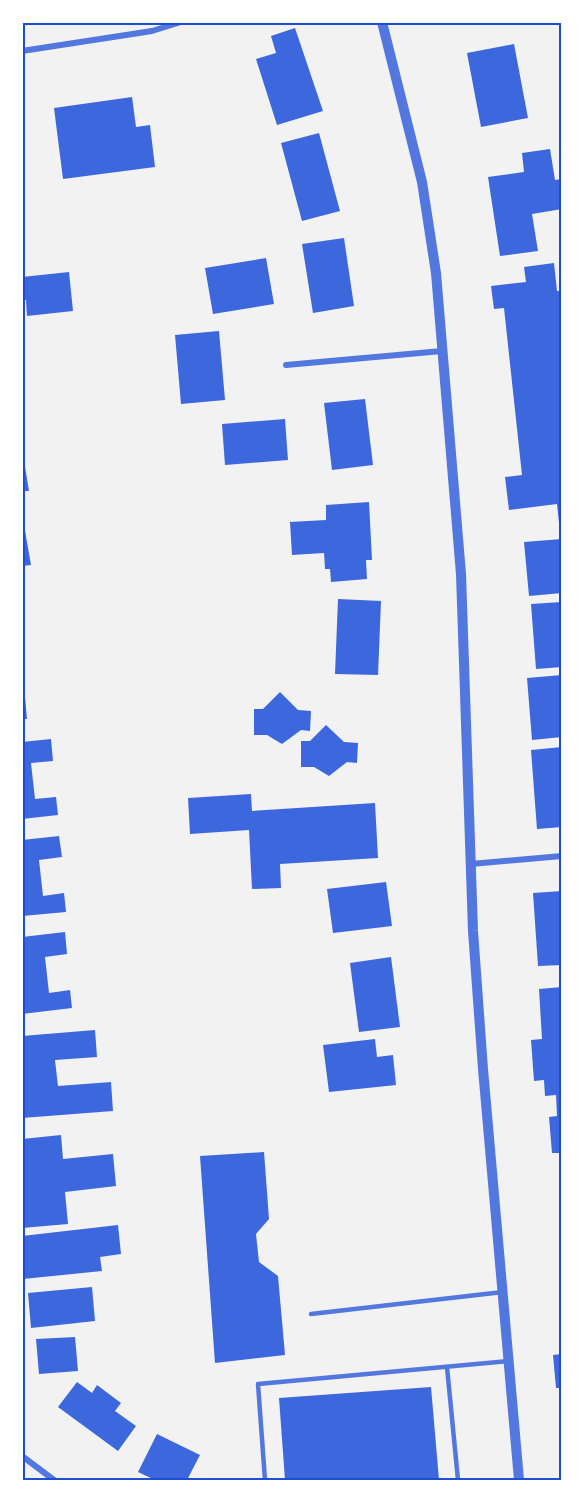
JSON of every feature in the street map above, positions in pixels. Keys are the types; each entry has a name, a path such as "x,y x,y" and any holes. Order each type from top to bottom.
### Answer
{"street":[{"path":"22,51 141,33 182,22"},
{"path":"382,22 422,182 436,273 461,574 473,932 519,1480"},
{"path":"286,365 442,351"},
{"path":"471,864 561,856"},
{"path":"22,1456 54,1480"}],"lane":[{"path":"311,1314 503,1292"},
{"path":"266,1480 258,1384 509,1361"},
{"path":"447,1367 458,1480"}],"building":[{"path":"295,28 323,111 277,125 256,59 276,53 271,36"},
{"path":"514,44 528,118 481,127 467,53"},
{"path":"132,97 136,127 150,125 155,167 63,179 54,108"},
{"path":"319,133 340,211 302,221 281,143"},
{"path":"550,149 555,180 562,179 562,209 532,214 538,251 500,256 488,177 524,172 522,153"},
{"path":"344,238 354,306 313,313 302,244"},
{"path":"266,258 274,304 213,314 205,268"},
{"path":"554,263 557,291 562,291 562,316 560,316 562,332 562,522 559,523 557,504 509,510 505,477 522,475 504,308 494,309 491,286 526,282 524,267"},
{"path":"69,272 73,311 27,316 26,300 22,300 22,277"},
{"path":"219,331 225,400 181,404 175,335"},
{"path":"365,399 373,465 332,470 324,403"},
{"path":"285,419 288,460 225,465 222,424"},
{"path":"22,448 29,491 22,491"},
{"path":"369,502 372,560 366,560 367,579 331,582 330,569 325,569 324,553 292,555 290,522 326,520 326,505"},
{"path":"22,513 31,565 22,566"},
{"path":"562,539 562,593 529,596 524,542"},
{"path":"338,599 381,601 378,675 335,674"},
{"path":"562,602 562,667 536,669 531,604"},
{"path":"562,675 562,737 532,740 527,678"},
{"path":"22,686 24,686 27,719 22,719"},
{"path":"280,692 298,710 311,711 310,731 301,730 282,744 267,735 254,735 254,709 263,709"},
{"path":"326,725 344,742 358,743 357,763 347,762 329,776 314,767 301,767 301,741 310,741"},
{"path":"51,739 53,761 31,763 35,799 56,797 58,815 22,819 22,742"},
{"path":"562,747 562,827 537,829 531,750"},
{"path":"251,794 252,811 375,803 378,858 280,864 281,888 252,889 249,830 190,834 188,798"},
{"path":"59,836 62,857 39,860 43,896 64,893 66,912 22,916 22,840"},
{"path":"386,882 392,926 333,933 327,889"},
{"path":"562,891 562,965 538,966 533,893"},
{"path":"65,932 67,954 45,957 49,993 70,990 72,1008 22,1014 22,937"},
{"path":"391,957 400,1027 359,1032 350,963"},
{"path":"562,987 562,1153 552,1153 549,1117 557,1116 556,1095 545,1096 544,1080 534,1081 531,1040 542,1039 539,989"},
{"path":"95,1030 97,1057 55,1060 58,1086 111,1082 113,1111 22,1118 22,1036"},
{"path":"375,1039 377,1057 393,1055 396,1085 329,1092 323,1045"},
{"path":"61,1135 63,1159 113,1154 116,1186 65,1192 68,1224 22,1228 22,1139"},
{"path":"264,1152 269,1219 256,1234 259,1262 278,1276 285,1355 215,1363 200,1156"},
{"path":"118,1225 121,1254 100,1257 102,1271 23,1279 22,1236"},
{"path":"92,1287 95,1321 31,1328 28,1293"},
{"path":"75,1337 78,1371 39,1374 36,1339"},
{"path":"562,1354 562,1388 556,1388 553,1355"},
{"path":"77,1382 92,1393 97,1385 121,1403 115,1411 136,1426 118,1451 58,1407"},
{"path":"431,1387 439,1480 285,1480 279,1398"},
{"path":"157,1434 200,1455 187,1480 155,1480 138,1472"}]}
